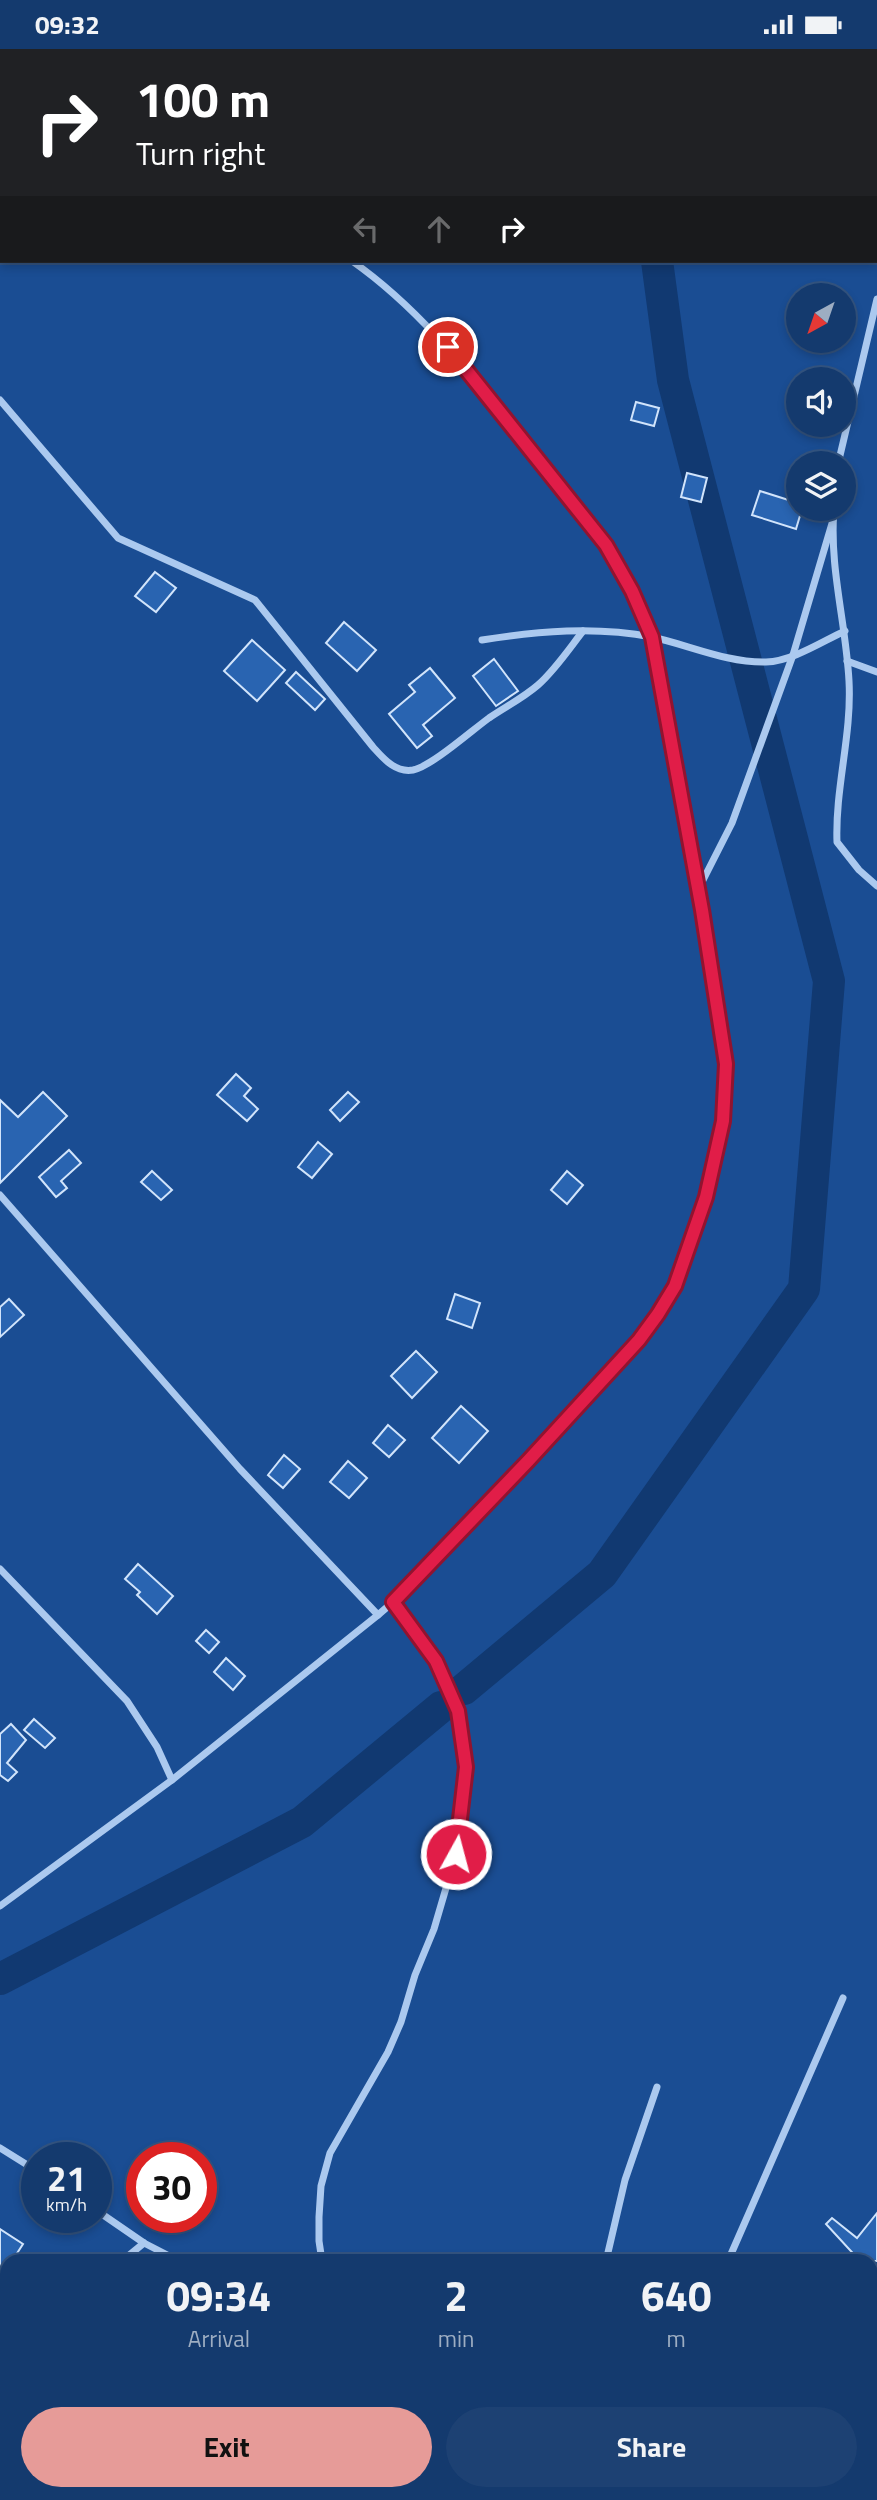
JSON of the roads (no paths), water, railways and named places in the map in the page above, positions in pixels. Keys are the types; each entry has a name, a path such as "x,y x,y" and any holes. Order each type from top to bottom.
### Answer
{"street":[{"path":"0,1906 172,1780 378,1615 528,1461 639,1340 675,1286 706,1197 723,1121 726,1064 698,890 652,637 632,591 606,545 550,472 433,330 381,281 355,263"},
{"path":"841,451 877,299"},
{"path":"0,400 118,538 255,600 373,747 387,763 400,769 413,770 428,764 492,716 518,701 540,683 583,631"},
{"path":"698,890 732,823 793,655 833,521"},
{"path":"833,521 835,577 845,631 849,683 837,842 859,870 877,887"},
{"path":"482,640 534,632 583,631 652,637 739,660 768,662 793,655 845,631"},
{"path":"847,661 877,672"},
{"path":"0,1195 240,1469 378,1615"},
{"path":"0,1569 127,1701 157,1747 172,1780"},
{"path":"321,2254 321,2196 330,2153 388,2052 434,1929 456,1854 466,1767 458,1711 436,1661 393,1602"},
{"path":"731,2254 844,1998"},
{"path":"608,2254 625,2179 657,2087"},
{"path":"0,2148 21,2161"},
{"path":"112,2221 165,2254"},
{"path":"131,2254 144,2243"}],"waterway":[{"path":"464,1689 602,1574 804,1289 829,981 673,380 657,263"},
{"path":"0,1979 302,1822 441,1707"}]}
